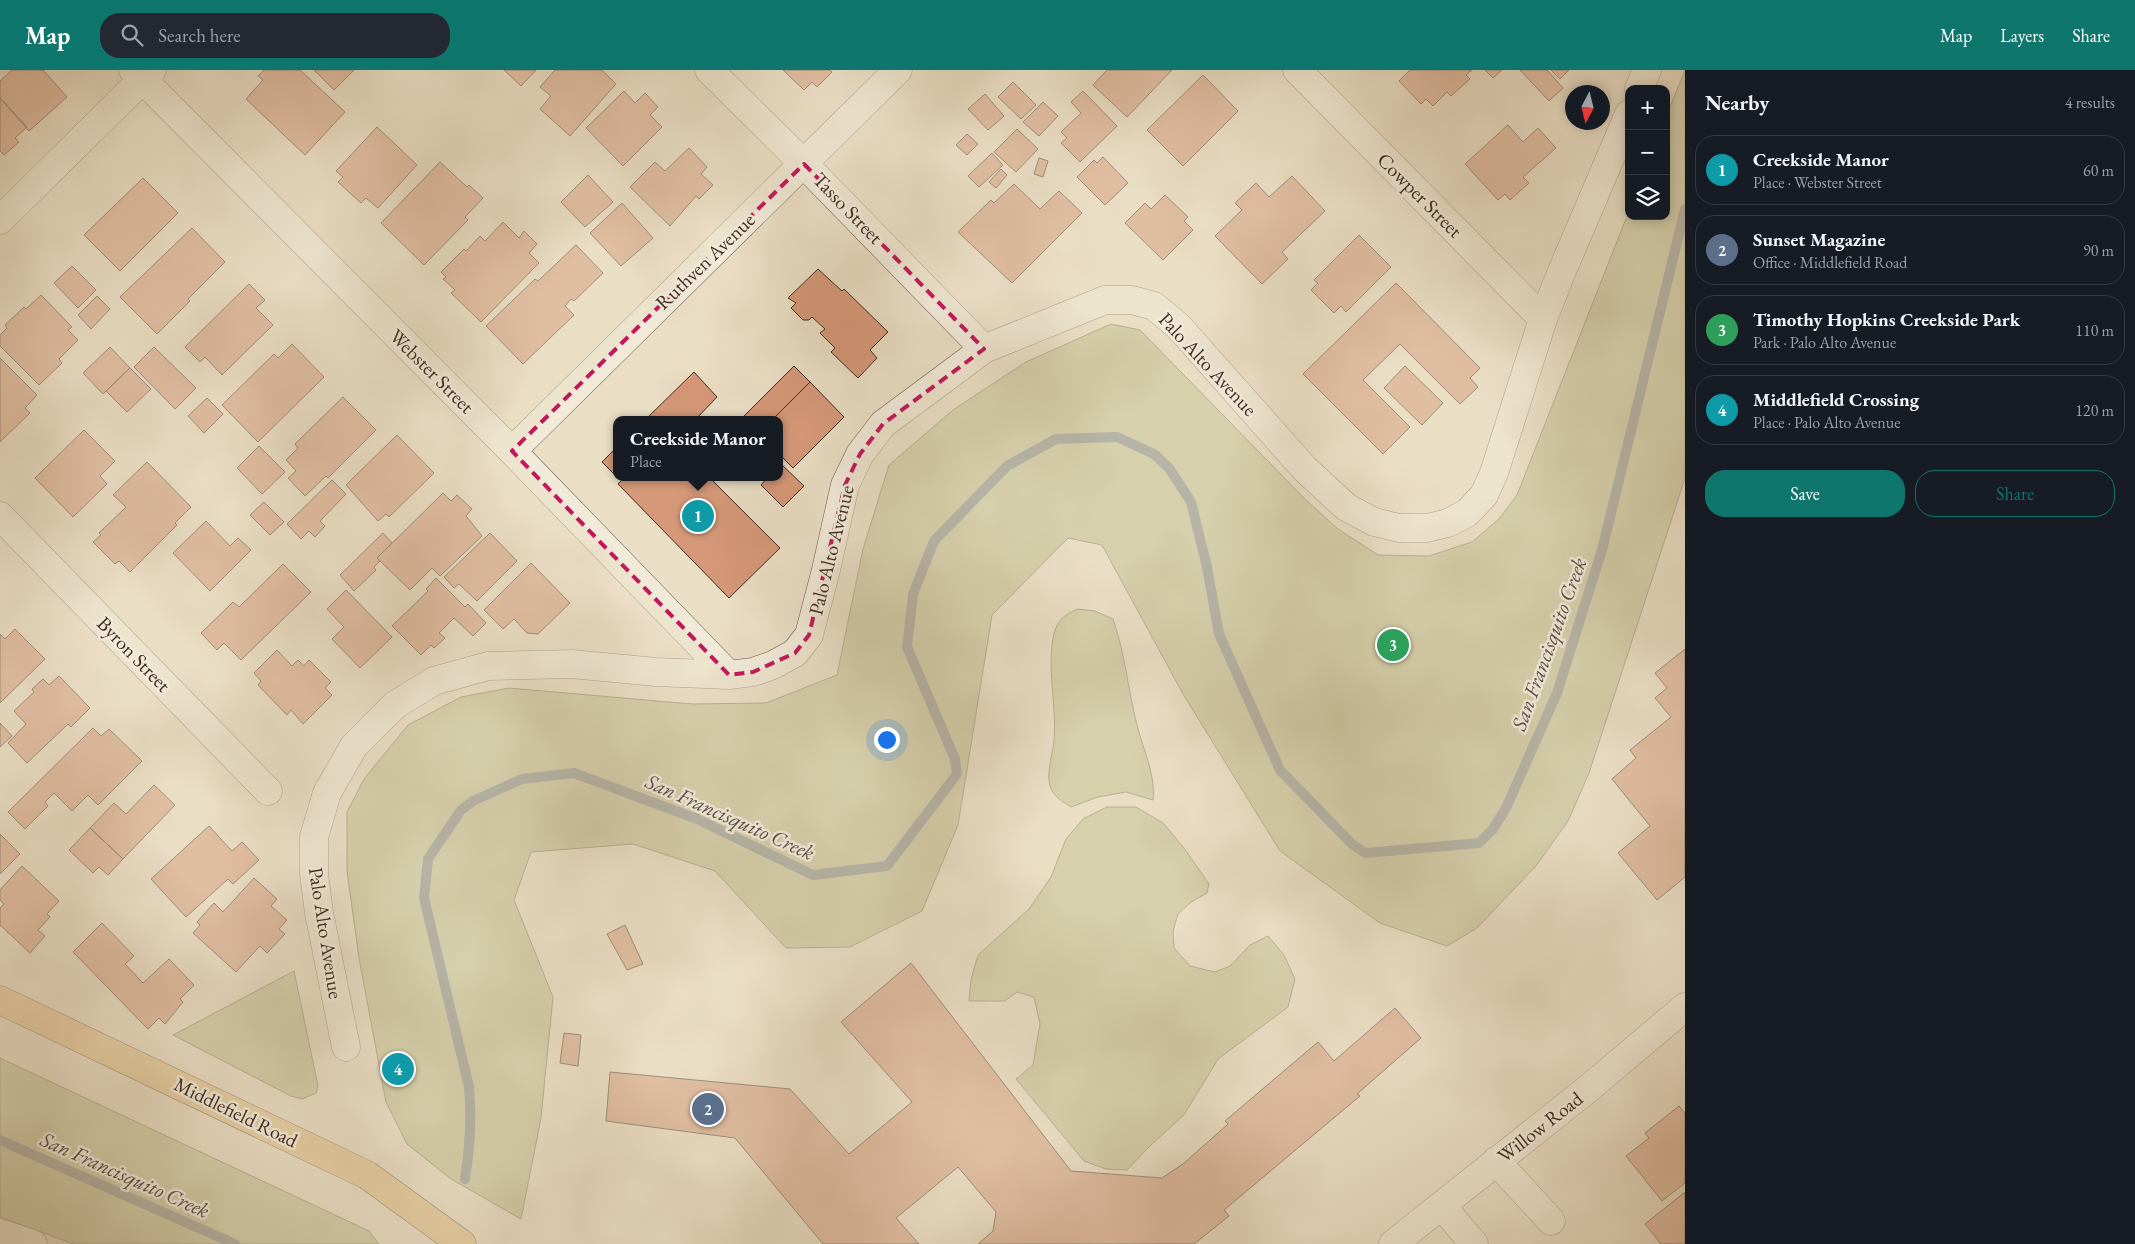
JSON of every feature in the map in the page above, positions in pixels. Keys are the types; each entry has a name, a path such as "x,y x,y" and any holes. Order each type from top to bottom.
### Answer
{"main road":[{"name":"Middlefield Road","path":"0,1000 367,1175 462,1244"}],"street":[{"name":"Tasso Street","path":"709,70 804,164 984,349"},
{"name":"Ruthven Avenue","path":"512,451 898,70"},
{"name":"Cowper Street","path":"1296,70 1543,319"},
{"path":"1642,85 1648,70"},
{"path":"0,220 143,73"},
{"name":"Webster Street","path":"143,73 729,675"},
{"name":"Palo Alto Avenue","path":"346,1047 314,874 314,837 326,793 354,746 395,705 434,682 488,666 572,664 656,672 729,675 760,670 795,653 809,634 845,485 860,454 882,424 984,349 1105,300 1132,300 1154,306 1178,327 1306,469 1346,506 1374,522 1399,528 1427,528 1448,523 1467,513 1484,496 1494,472 1543,319 1625,123"},
{"name":"Byron Street","path":"0,516 268,791"},
{"name":"Willow Road","path":"1393,1244 1589,1088 1685,1007"},
{"path":"1496,1161 1551,1221"},
{"path":"1442,1206 1474,1244"},
{"path":"0,1232 33,1244"}],"highlighted area":[{"path":"804,164 984,349 883,424 860,454 845,485 809,635 795,653 753,672 729,675 512,451"}],"green space":[{"path":"1685,70 1685,478 1589,773 1568,821 1536,866 1477,928 1447,946 1380,923 1280,851 1183,694 1102,545 1068,538 992,615 958,825 922,911 850,947 786,948 715,871 633,844 531,852 514,900 553,997 541,1118 521,1219 451,1179 407,1144 386,1102 359,958 347,871 347,812 364,779 408,725 461,697 509,688 692,704 766,703 837,675 863,549 889,465 953,410 1026,362 1111,324 1140,330 1306,500 1338,529 1378,555 1429,556 1472,542 1499,519 1517,495 1625,220 1670,220 1670,107"},
{"path":"1077,609 1095,611 1113,619 1121,645 1137,725 1151,772 1153,800 1126,792 1098,797 1071,807 1051,790 1049,769 1055,727 1051,673 1052,646 1054,633 1060,621"},
{"path":"1107,807 1136,807 1163,823 1184,848 1209,884 1207,893 1191,902 1178,914 1173,931 1174,948 1190,966 1215,972 1230,966 1250,945 1268,936 1284,955 1295,979 1288,1007 1218,1059 1184,1115 1127,1170 1106,1169 1084,1161 1016,1079 1033,1065 1040,1024 1034,997 1017,992 1005,1001 969,1001 971,979 978,955 1029,909 1051,877 1066,839 1083,819"},
{"path":"294,971 318,1086 316,1093 302,1099 291,1096 173,1035"},
{"path":"0,1058 369,1231 379,1244 74,1244 0,1217"}],"building":[{"path":"12,70 43,70 67,97 29,131 0,98 0,81"},
{"path":"264,70 300,70 345,112 305,155 246,99 263,80 258,76"},
{"path":"314,70 354,70 334,90"},
{"path":"504,70 536,70 521,86"},
{"path":"555,70 602,70 616,84 570,136 540,109 551,96 540,87"},
{"path":"783,70 830,70 832,72 817,87 812,82 804,90"},
{"path":"1107,70 1172,70 1127,117 1093,85"},
{"path":"1410,70 1472,70 1466,75 1470,79 1451,96 1447,92 1433,106 1426,99 1421,104 1399,81"},
{"path":"1485,70 1502,70 1493,78"},
{"path":"1520,70 1547,70 1563,88 1549,101"},
{"path":"1551,70 1569,70 1560,79"},
{"path":"1203,75 1238,111 1183,166 1147,130"},
{"path":"1013,82 1036,105 1021,119 998,97"},
{"path":"624,91 635,103 645,93 658,107 650,115 662,127 623,166 586,128"},
{"path":"1083,91 1117,126 1080,162 1061,143 1067,138 1061,132 1081,113 1071,102"},
{"path":"985,94 1004,116 988,130 968,109"},
{"path":"0,98 27,127 15,138 19,142 4,155 0,151"},
{"path":"1043,102 1058,116 1039,136 1023,122"},
{"path":"1508,125 1523,142 1538,128 1556,148 1523,177 1529,183 1510,200 1505,194 1498,200 1465,164"},
{"path":"377,127 417,165 378,208 366,198 361,203 338,182 343,177 336,171"},
{"path":"1017,129 1038,149 1016,172 994,152"},
{"path":"967,134 978,144 967,155 956,145"},
{"path":"689,148 707,167 701,174 713,185 699,199 696,196 670,226 630,187 655,162 665,171"},
{"path":"992,153 1003,165 979,187 968,176"},
{"path":"1103,157 1128,183 1105,205 1077,177 1094,160 1097,163"},
{"path":"1039,158 1048,161 1043,177 1034,174"},
{"path":"440,162 467,187 469,185 483,198 465,217 468,220 424,265 381,223"},
{"path":"1001,169 1007,175 996,188 989,182"},
{"path":"588,175 613,202 585,227 561,202"},
{"path":"1292,176 1325,211 1282,252 1288,259 1262,284 1215,236 1242,210 1235,203 1256,183 1269,197"},
{"path":"143,178 178,213 120,271 84,235"},
{"path":"1014,184 1040,209 1059,191 1082,213 1012,283 958,232 991,200 994,203"},
{"path":"1165,195 1188,217 1184,221 1193,230 1163,260 1125,223 1145,203 1151,209"},
{"path":"622,203 653,238 621,266 590,233"},
{"path":"503,222 519,238 524,231 537,244 529,253 539,263 481,322 451,293 455,290 443,279 446,277 441,272 464,249 466,251 480,236 485,241"},
{"path":"192,228 225,262 157,334 120,297"},
{"path":"1359,235 1391,267 1346,312 1341,306 1334,313 1311,290 1318,283 1314,280"},
{"path":"576,245 603,273 574,301 571,299 565,306 574,315 523,364 486,326 535,279 538,281"},
{"path":"72,266 96,290 78,308 54,283"},
{"path":"818,269 842,291 844,289 888,332 870,350 877,358 858,378 831,352 835,348 820,333 825,329 812,317 809,320 803,320 791,308 796,303 788,298"},
{"path":"1396,283 1480,368 1470,378 1478,387 1460,404 1400,344 1363,380 1410,427 1383,454 1303,374"},
{"path":"249,284 265,300 256,308 273,325 222,375 205,357 200,362 185,347"},
{"path":"41,295 72,327 68,330 78,340 59,359 62,363 39,385 0,346 0,335 7,328 5,325 24,307 26,309"},
{"path":"97,296 110,309 91,329 78,315"},
{"path":"292,344 324,377 258,442 222,405 274,354 278,358"},
{"path":"110,347 130,368 103,394 83,373"},
{"path":"154,347 196,388 175,409 134,367"},
{"path":"0,358 37,395 25,408 30,413 0,442"},
{"path":"794,366 810,382 776,416 744,416"},
{"path":"1405,366 1443,403 1422,425 1384,388"},
{"path":"130,368 151,389 127,412 106,391"},
{"path":"694,372 717,397 699,416 649,416"},
{"path":"810,382 844,417 793,468 783,458 783,416 776,416"},
{"path":"343,397 376,430 328,478 326,476 305,496 288,478 296,471 286,460 298,448 295,444"},
{"path":"207,398 223,414 204,433 188,416"},
{"path":"84,430 115,461 100,476 107,484 73,517 35,478"},
{"path":"397,435 434,473 389,517 386,514 378,521 346,485"},
{"path":"259,446 285,472 262,494 237,468"},
{"path":"613,451 613,473 602,462"},
{"path":"147,462 191,507 175,523 177,525 130,572 119,561 115,564 93,542 101,535 99,533 126,507 113,495"},
{"path":"783,466 804,486 783,507 761,485 764,481 783,481"},
{"path":"332,480 346,494 320,521 325,526 315,537 309,531 301,539 287,524"},
{"path":"621,481 713,481 780,548 729,598 618,484"},
{"path":"443,493 451,501 457,495 472,509 466,516 482,536 440,576 432,568 410,590 377,558"},
{"path":"264,502 284,522 270,535 250,515"},
{"path":"206,521 230,546 238,538 251,550 210,591 173,553"},
{"path":"383,533 392,543 377,558 380,561 374,567 376,570 354,591 340,575"},
{"path":"490,533 517,561 477,601 459,584 454,588 444,577"},
{"path":"531,563 570,603 538,634 527,633 514,619 503,629 484,610"},
{"path":"283,564 311,592 241,660 224,643 217,650 201,633 233,602 239,607"},
{"path":"436,578 465,607 468,604 486,623 473,636 454,618 439,633 445,638 434,648 431,645 421,655 392,626 428,591 426,589"},
{"path":"346,590 392,637 360,668 332,639 344,627 327,609"},
{"path":"15,629 45,659 0,703 0,634 5,639"},
{"path":"1685,649 1685,877 1657,900 1618,853 1650,826 1612,779 1636,758 1630,750 1671,717 1655,698 1667,688 1655,673"},
{"path":"277,650 292,666 298,660 304,666 309,660 331,682 325,688 332,695 303,724 291,710 287,715 258,685 261,681 254,673"},
{"path":"59,676 90,708 71,727 68,724 27,763 8,743 26,724 14,711 34,692 32,689 43,679 49,685"},
{"path":"0,723 12,736 0,747"},
{"path":"93,728 101,736 109,729 142,761 98,805 88,795 72,811 54,793 45,802 48,806 25,829 8,812"},
{"path":"154,785 175,805 123,859 90,828 114,803 126,814"},
{"path":"209,826 232,851 242,842 259,860 233,884 228,879 186,917 151,879"},
{"path":"90,828 123,859 108,875 99,867 93,873 69,850"},
{"path":"0,834 20,854 0,874"},
{"path":"22,866 59,901 47,914 50,917 38,930 45,936 30,953 0,925 0,908 4,904 0,900 0,890"},
{"path":"254,878 277,899 271,906 287,920 279,929 285,934 267,953 260,946 236,972 193,933 200,925 197,922 214,903 223,912"},
{"path":"102,923 134,956 125,964 143,983 169,959 194,985 180,999 183,1002 165,1024 159,1018 148,1029 73,952"},
{"path":"625,925 643,964 627,970 607,934"},
{"path":"911,963 1071,1171 1162,1178 1183,1164 1228,1124 1225,1121 1318,1042 1334,1061 1395,1008 1421,1038 1357,1094 1360,1096 1224,1210 1229,1216 1194,1244 978,1244 993,1231 996,1212 958,1167 896,1218 919,1244 823,1244 735,1138 606,1121 610,1072 790,1089 849,1154 912,1102 841,1022"},
{"path":"564,1033 581,1035 578,1066 560,1063"},
{"path":"1679,1106 1685,1113 1685,1183 1662,1201 1626,1156 1649,1138 1645,1133"},
{"path":"1685,1192 1685,1244 1661,1244 1645,1224"}],"waterway":[{"name":"San Francisquito Creek","path":"465,1179 470,1133 469,1087 424,898 428,859 461,810 473,801 522,779 574,773 697,819 813,875 887,866 957,774 955,759 907,647 913,594 934,541 1007,466 1056,439 1117,437 1154,454 1169,468 1191,502 1207,567 1219,634 1280,770 1352,844 1365,853 1479,843 1493,829 1506,808 1557,693 1602,550 1685,209"},
{"name":"San Francisquito Creek","path":"0,1140 235,1244"}],"place":[{"name":"Creekside Manor","path":"698,516"},
{"name":"Timothy Hopkins Creekside Park","path":"1393,645"},
{"name":"Middlefield Crossing","path":"398,1069"},
{"name":"Sunset Magazine","path":"708,1109"}]}
